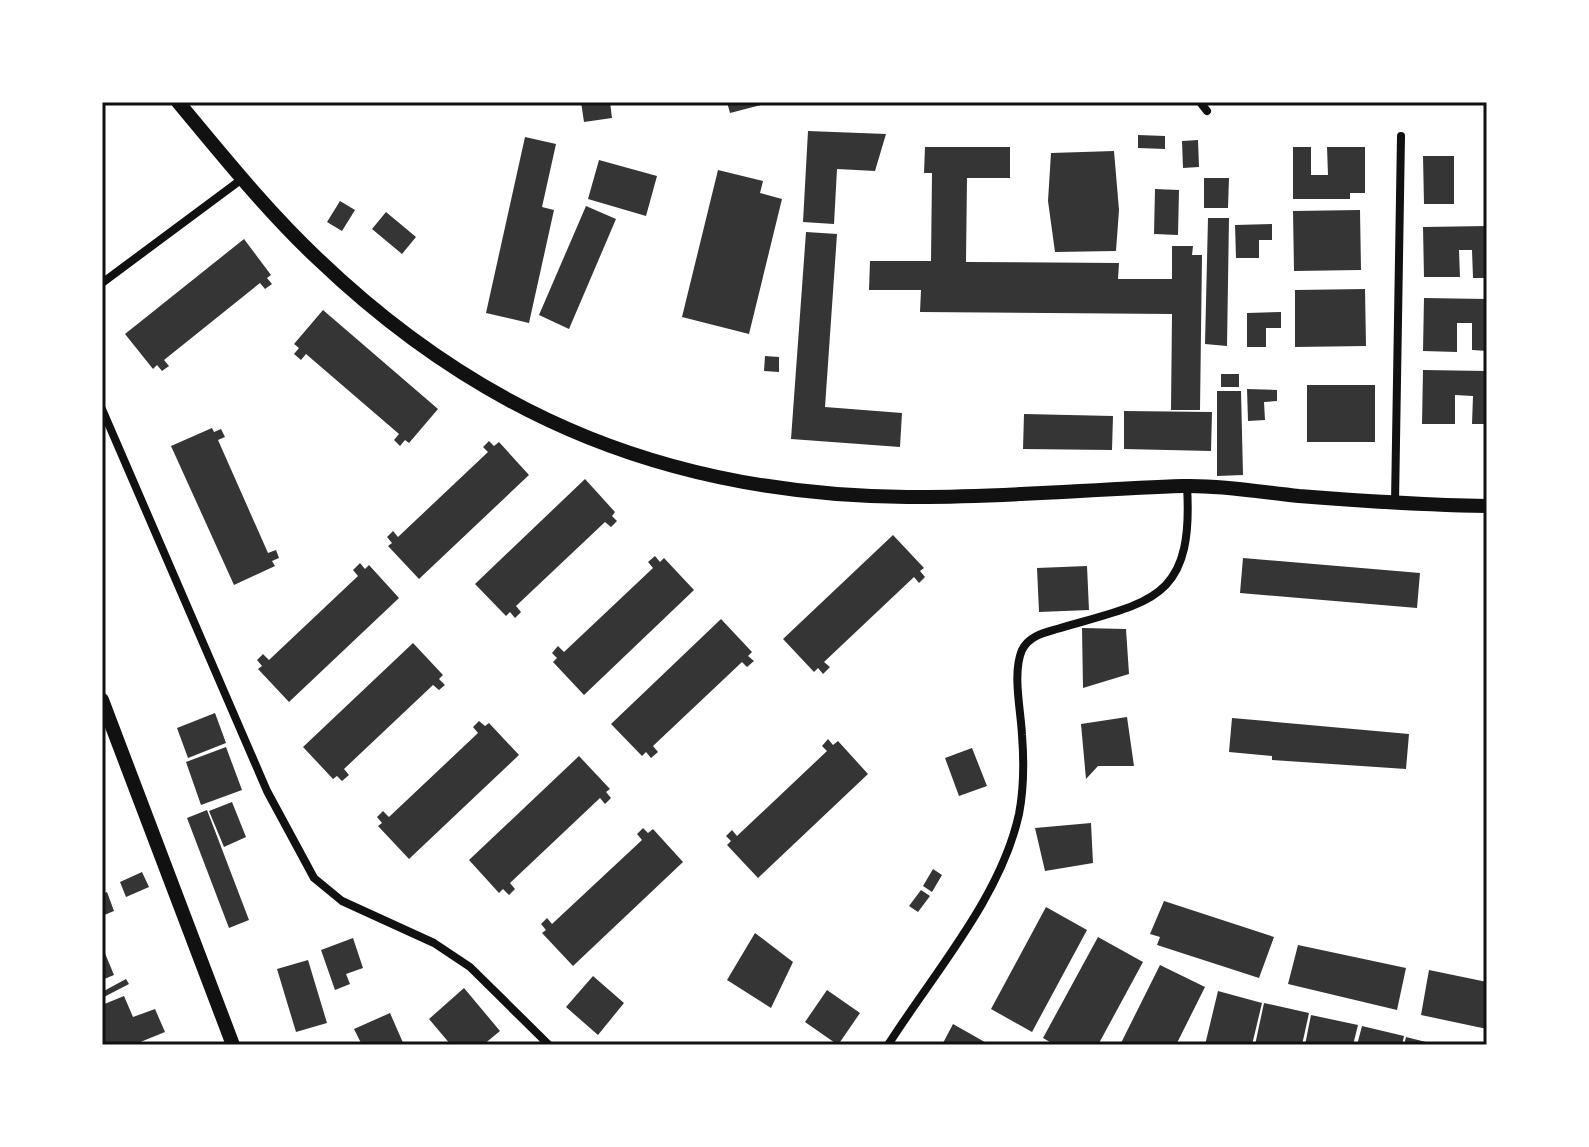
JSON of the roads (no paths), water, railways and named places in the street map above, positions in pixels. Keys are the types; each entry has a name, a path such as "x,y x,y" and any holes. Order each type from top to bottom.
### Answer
{"street":[{"path":"178,102 242,179 316,258 366,302 472,381 534,415 645,461 767,488 852,495 1043,496 1187,486 1395,504 1487,506"},
{"path":"1200,102 1207,111"},
{"path":"1395,504 1401,136"},
{"path":"102,283 242,179"},
{"path":"102,409 267,791 314,878 342,901 434,943 470,967 549,1045"},
{"path":"888,1045 987,894 1005,857 1019,814 1024,771 1020,693 1022,650 1035,636 1105,617 1137,605 1161,590 1179,571 1189,525 1187,486"},
{"path":"102,700 233,1045"}]}
